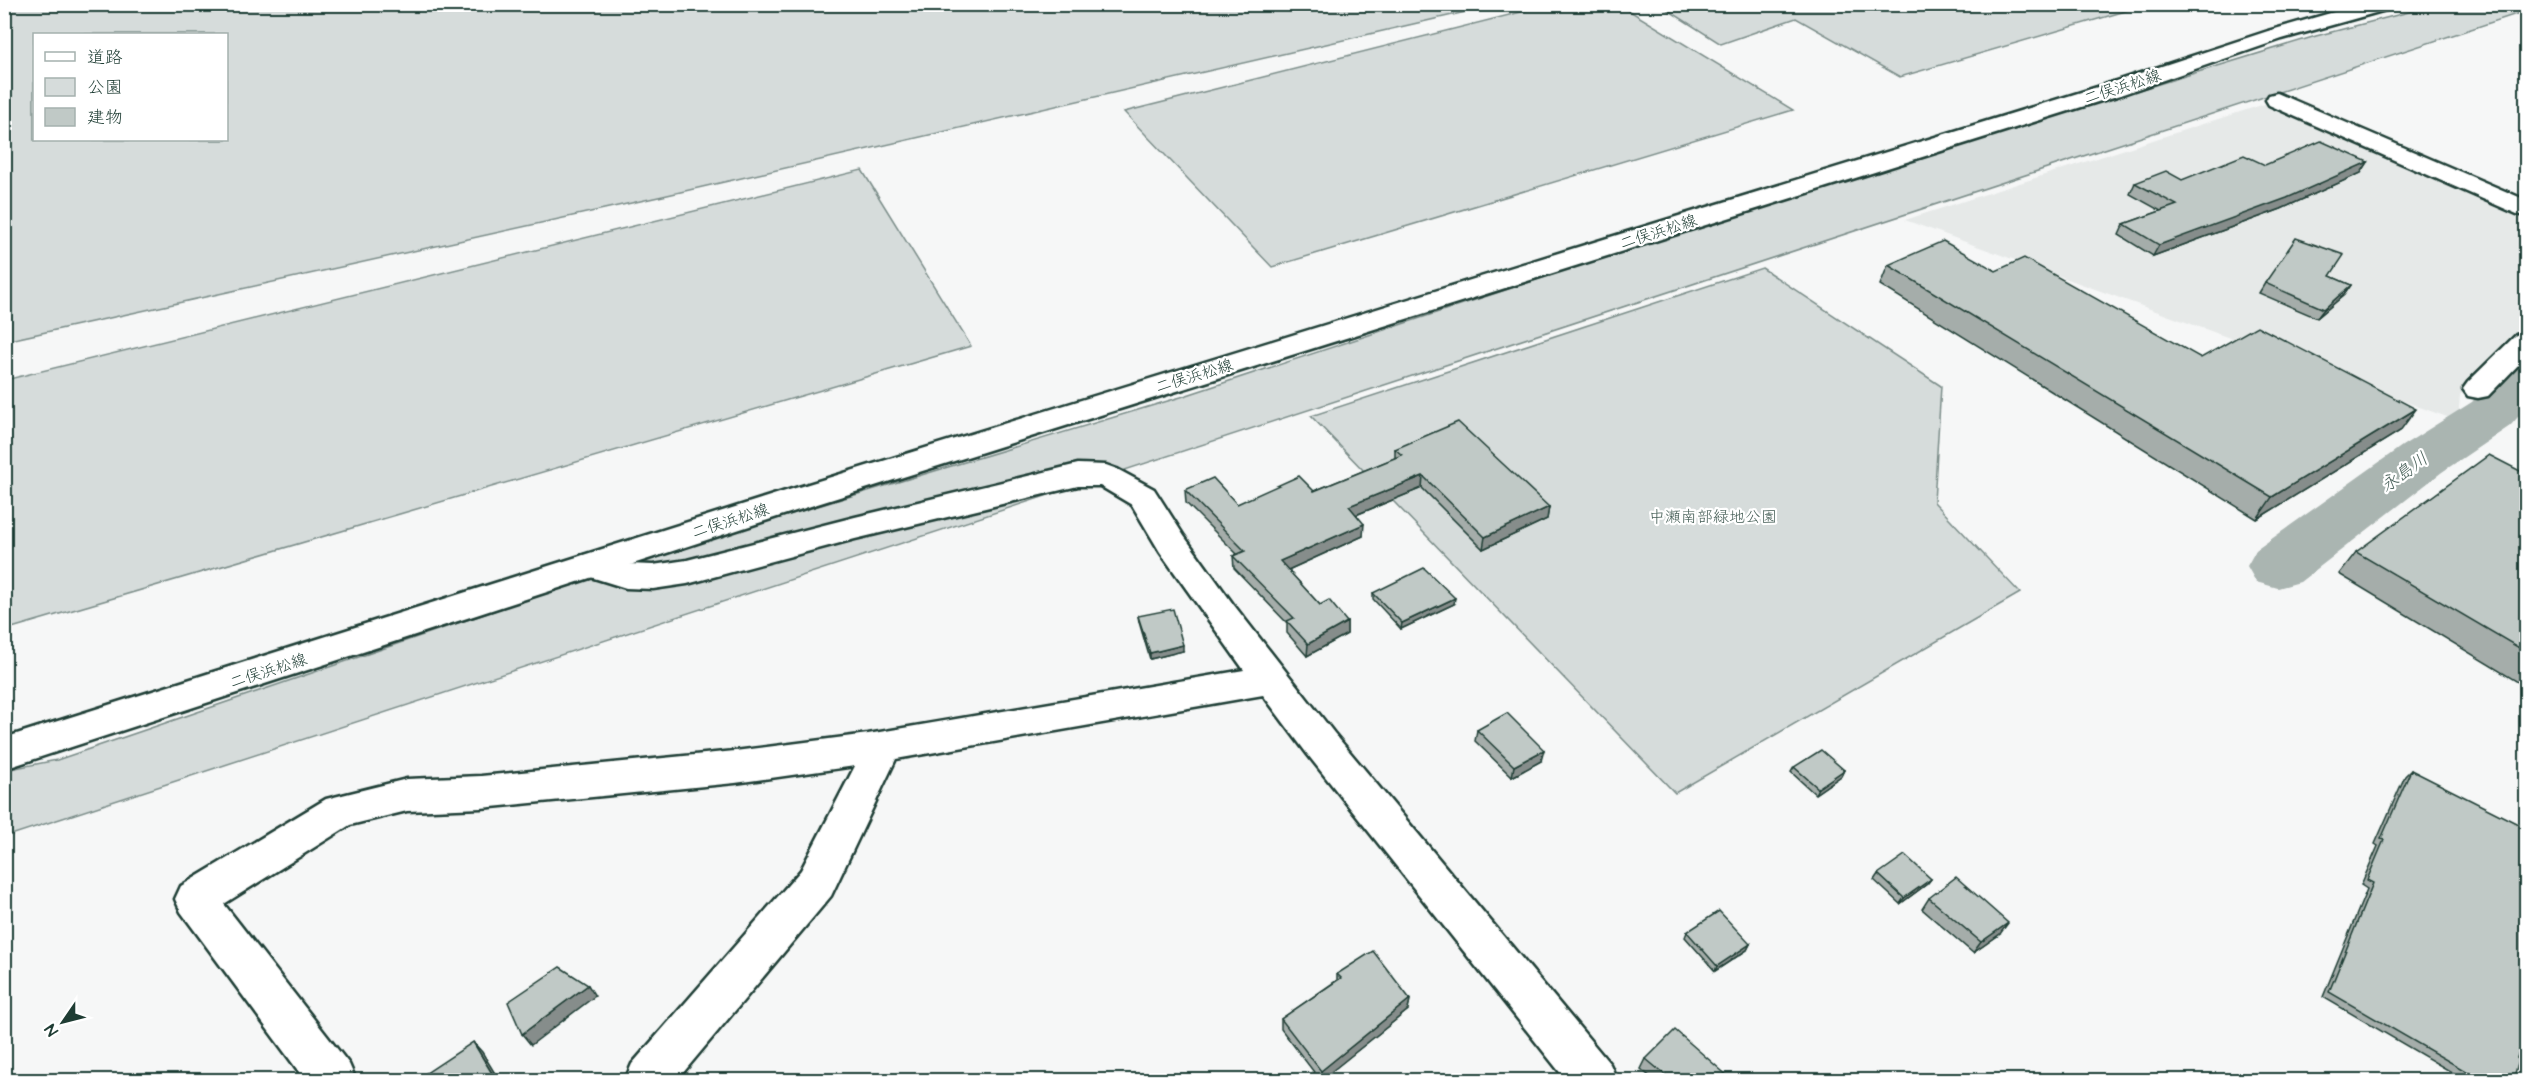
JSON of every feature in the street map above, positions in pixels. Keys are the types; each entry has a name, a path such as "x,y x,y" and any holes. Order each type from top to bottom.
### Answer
{"main road":[{"name":"二俣浜松線","path":"4,754 1129,394 1446,298 2112,90 2276,34 2383,5"},
{"path":"2277,100 2526,209"},
{"path":"2478,389 2526,341"},
{"path":"593,565 626,576 653,577 687,572 1040,483 1078,475 1106,476 1143,497 1209,596 1329,753 1594,1080"},
{"path":"333,1080 196,900 340,810 407,795 482,792 735,767 884,746 1272,679"},
{"path":"648,1080 816,883 884,746"}],"shaded area":[{"path":"2271,102 2526,216 2526,320 2460,395 2458,421 1905,220"}],"green space":[{"path":"1553,4 1620,5 1793,110 1272,267 1124,112"},
{"path":"4,5 1496,5 663,196 5,341"},
{"path":"1660,5 2146,5 1900,77 1796,18 1721,44"},
{"path":"2436,5 2526,5 2526,11 5,837 5,770 57,760 675,549 1181,397 1781,199 2316,36"},
{"path":"862,170 971,346 5,630 5,380"},
{"name":"中瀬南部緑地公園","path":"1762,268 1941,386 1934,502 2020,593 1675,793 1311,416"}],"building":[{"path":"2321,141 2368,162 2287,198 2159,245 2124,224 2177,205 2135,183 2166,171 2182,180 2244,155 2265,165"},
{"path":"2296,238 2344,255 2330,276 2351,285 2324,309 2265,283"},
{"path":"1943,241 1996,271 2024,258 2201,358 2257,326 2416,409 2272,497 1888,265"},
{"path":"1458,422 1549,507 1485,537 1423,476 1349,506 1364,524 1280,561 1320,605 1329,600 1347,622 1308,644 1287,621 1294,618 1233,556 1245,551 1185,490 1213,478 1237,504 1299,476 1314,491 1402,455 1395,449"},
{"path":"2489,455 2526,474 2526,652 2356,552"},
{"path":"1424,568 1455,598 1402,623 1373,593"},
{"path":"1173,609 1183,645 1150,653 1138,616"},
{"path":"1507,713 1544,750 1514,766 1477,730"},
{"path":"1821,750 1844,770 1818,788 1794,767"},
{"path":"2411,770 2526,828 2526,1029 2513,1080 2481,1080 2329,992 2373,883 2367,880 2384,840 2381,839"},
{"path":"1905,855 1931,879 1904,898 1878,874"},
{"path":"1956,877 2008,923 1981,942 1929,898"},
{"path":"1719,911 1750,944 1717,966 1687,932"},
{"path":"1373,951 1410,999 1321,1071 1281,1019 1341,978 1337,974"},
{"path":"560,967 588,985 522,1034 508,1002"},
{"path":"1675,1030 1730,1078 1728,1080 1671,1080 1646,1059"},
{"path":"473,1042 496,1080 417,1079"},
{"path":"1402,1075 1407,1080 1397,1080"}],"waterway":[{"name":"永島川","path":"2278,566 2422,459 2491,414 2526,375"}]}
